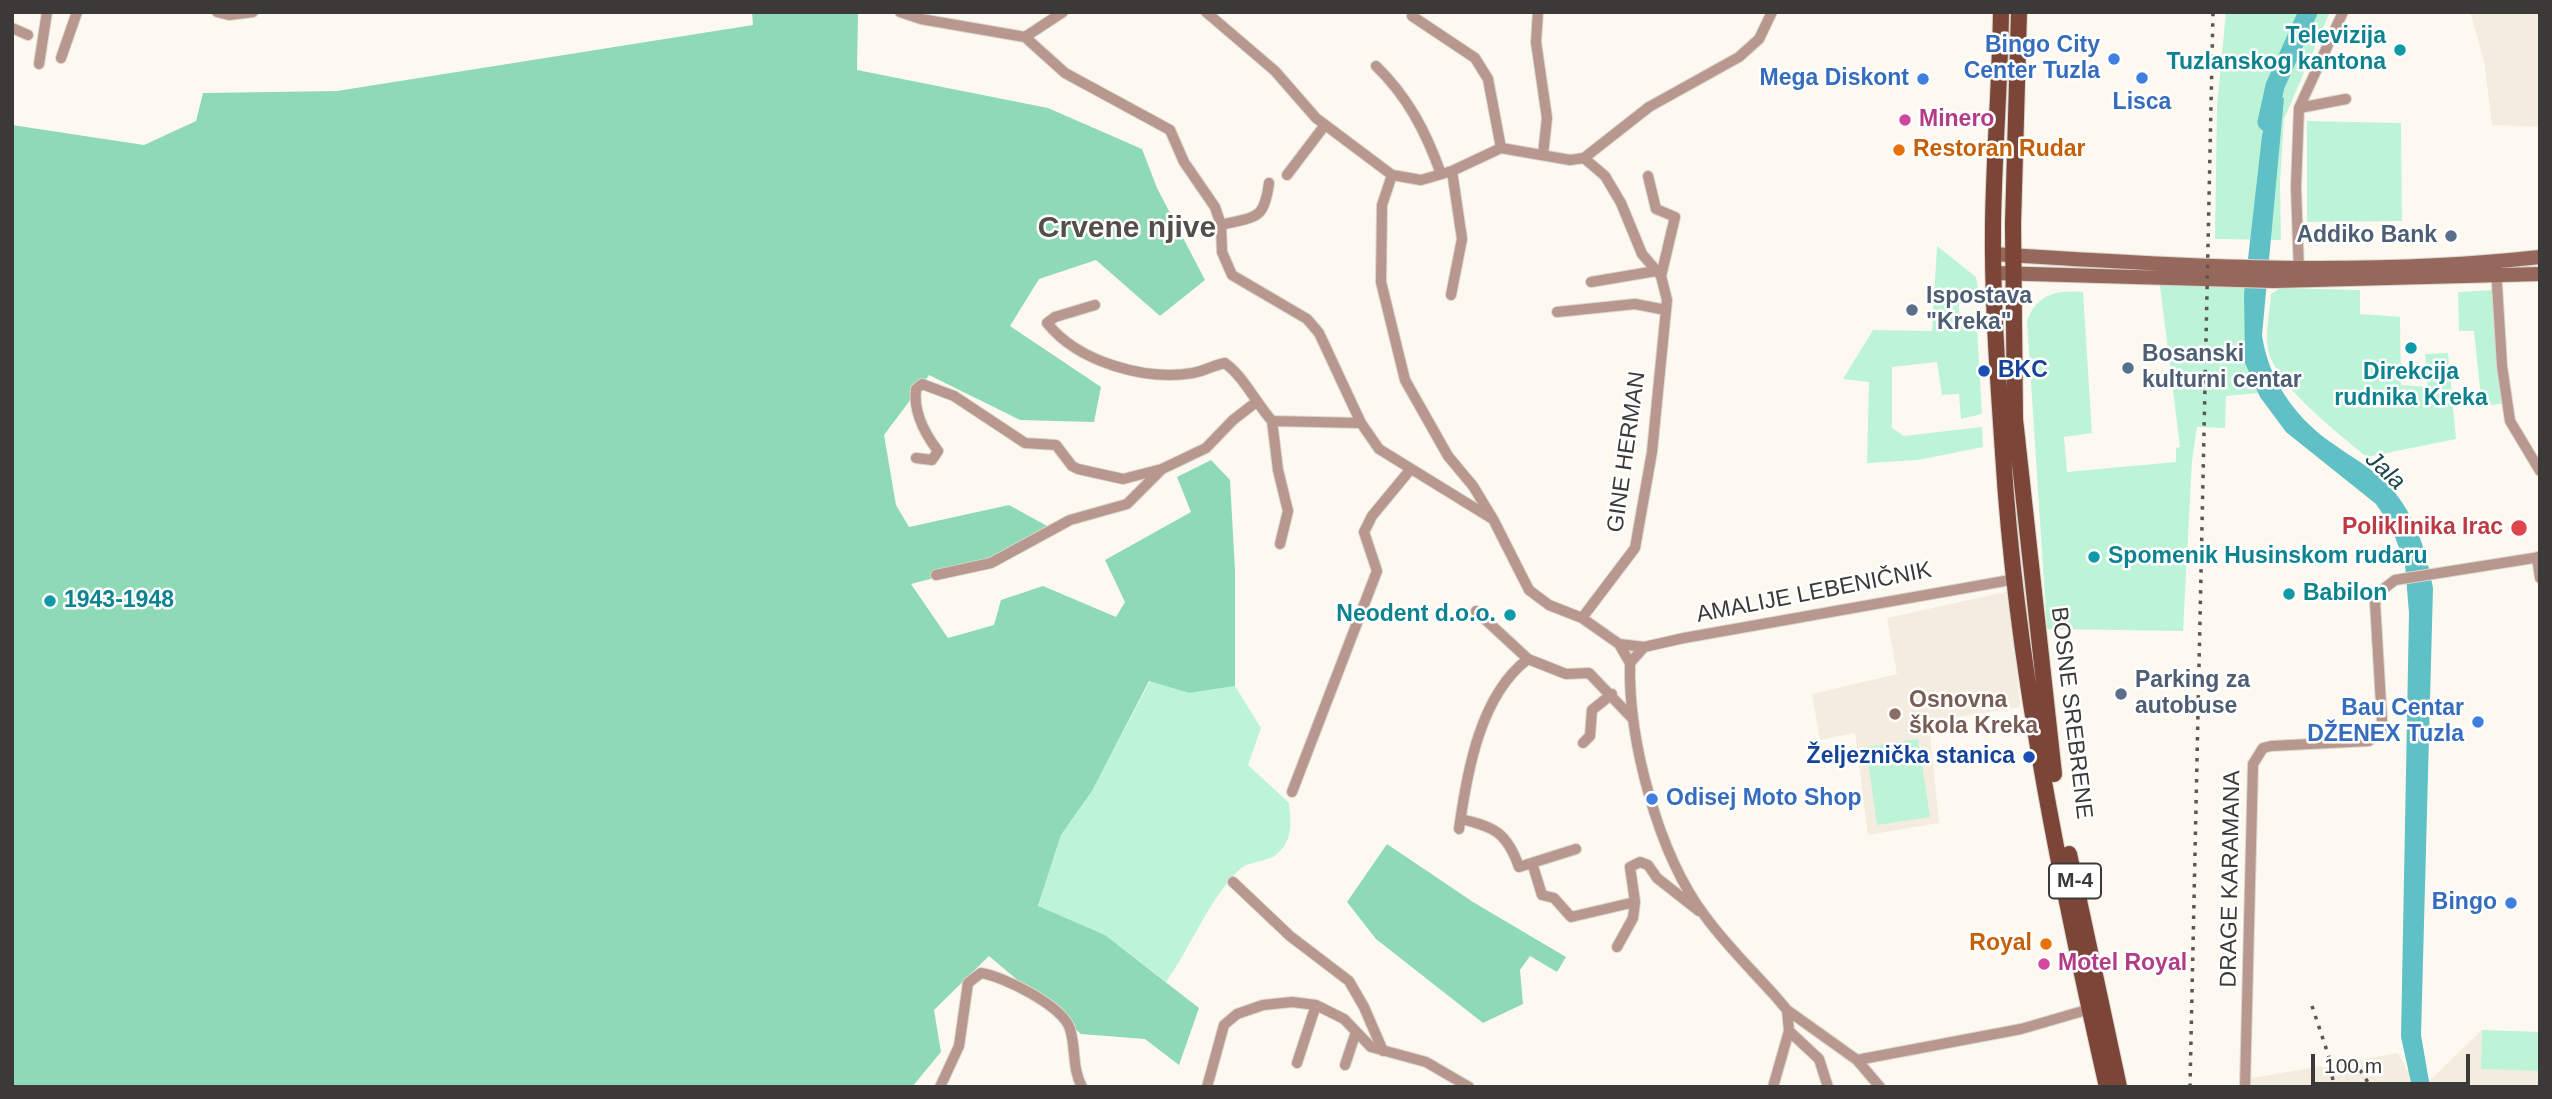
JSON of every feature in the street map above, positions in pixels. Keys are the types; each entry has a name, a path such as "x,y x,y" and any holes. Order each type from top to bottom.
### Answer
{"main road":[{"name":"M-4","path":"1995,273 2001,12"},
{"name":"M-4","path":"2012,255 2019,12"},
{"path":"1994,254 2221,274"},
{"name":"BOSNE SREBRENE","path":"2012,255 2018,456 2059,811 2119,1087"},
{"path":"2496,268 2540,257"},
{"path":"1995,273 2299,275 2496,268 2540,274"},
{"name":"BOSNE SREBRENE","path":"1995,273 2003,456 2016,579 2048,806 2107,1087"}],"street":[{"path":"39,64 47,12"},
{"path":"61,58 77,12"},
{"path":"217,12 229,15 253,12"},
{"path":"900,12 933,22 1026,37 1065,73 1170,130 1184,162 1215,206 1221,225 1227,269 1232,275 1307,319 1327,344 1361,423 1379,449 1493,519"},
{"path":"1026,37 1063,12"},
{"path":"1206,12 1275,71 1325,125 1392,175 1421,180 1447,172 1502,148 1570,160 1584,158 1649,107 1739,57 1759,39 1772,12"},
{"path":"1538,12 1536,42 1547,118 1543,155"},
{"path":"2299,275 2299,108 2343,12"},
{"path":"1412,16 1475,58 1488,79 1502,148"},
{"path":"12,28 28,35"},
{"path":"1376,66 1394,83 1420,120 1447,172 1462,239 1451,295"},
{"path":"2299,108 2346,99"},
{"path":"1287,175 1325,125"},
{"name":"GINE HERMAN","path":"1583,618 1635,548 1652,452 1666,310 1658,273 1642,254 1621,203 1605,176 1584,158"},
{"path":"1392,175 1382,205 1381,282 1405,380 1448,456 1473,486 1493,519 1529,590 1549,605 1583,618 1619,645 1630,663 1632,718 1665,846 1704,915"},
{"name":"GINE HERMAN","path":"1648,176 1656,209 1675,217 1658,273"},
{"path":"1221,225 1257,216 1266,205 1269,183"},
{"path":"2496,268 2502,366 2510,421 2540,471"},
{"path":"1591,282 1658,273"},
{"path":"1557,312 1635,304 1666,310"},
{"path":"1095,305 1055,317 1047,323 1091,358 1155,373 1193,373 1225,363 1242,378 1255,403 1272,421 1278,470 1288,511 1280,544"},
{"path":"916,458 932,460 938,451 922,428 915,398 916,389 922,384 954,396 1025,443 1056,445 1072,466 1123,479 1162,469 1206,448 1233,420 1255,403"},
{"path":"1272,421 1361,423"},
{"path":"936,575 991,563 1070,520 1127,504 1162,469"},
{"path":"1292,792 1377,571 1364,532 1372,516 1410,470"},
{"path":"2538,557 2540,578"},
{"name":"DRAGE KARAMANA","path":"2245,1087 2253,764 2263,748 2271,746 2369,741 2376,737 2382,721 2375,602 2384,587 2395,580 2538,557"},
{"name":"AMALIJE LEBENIČNIK","path":"1619,645 1644,648 2016,579"},
{"path":"1476,611 1528,659 1566,674 1590,673 1632,718"},
{"path":"1630,663 1644,648"},
{"path":"1528,659 1513,670 1482,724 1460,824 1489,825 1511,844 1519,867 1576,849"},
{"path":"1584,743 1590,736 1592,710 1612,694"},
{"path":"1617,947 1633,918 1635,902 1630,867 1640,862 1648,865 1657,878 1704,915 1787,1010 1857,1060 1880,1087"},
{"path":"1532,863 1542,895 1554,898 1572,917 1635,902"},
{"path":"1233,882 1290,936 1349,981 1370,1019 1383,1051"},
{"path":"940,1087 959,1046 968,983 981,973 1037,998 1060,1014 1070,1028 1077,1076 1082,1087"},
{"path":"1206,1087 1224,1025 1231,1019 1263,1005 1292,1002 1316,1005 1344,1019 1364,1042 1383,1051 1426,1062 1469,1087"},
{"path":"1297,1063 1316,1005"},
{"path":"1857,1060 2021,1029 2090,1009"},
{"path":"1773,1087 1789,1031 1787,1010"},
{"path":"1789,1031 1819,1059 1828,1087"},
{"path":"1345,1065 1356,1032"}],"shaded area":[{"path":"2470,12 2540,12 2540,127 2492,125 2484,61"},
{"name":"Osnovna škola Kreka","path":"2010,591 2020,707 1929,722 1939,823 1868,835 1855,733 1820,740 1812,694 1897,674 1887,618"},
{"path":"2482,1030 2540,1032 2540,1087 2433,1087 2429,1081"},
{"path":"2398,1053 2417,1087 2245,1087 2246,1079"}],"green space":[{"path":"752,12 858,13 857,70 1048,108 1142,149 1157,188 1205,280 1160,316 1096,260 1039,279 1010,326 1101,387 1094,422 1020,420 929,375 884,435 896,505 909,527 1009,505 1049,527 984,565 911,584 948,638 994,625 1001,600 1043,586 1116,617 1125,602 1105,560 1191,512 1177,477 1211,460 1230,480 1235,570 1235,686 1189,693 1149,681 1092,791 1061,835 1038,906 1105,935 1199,1008 1179,1065 1145,1039 1081,1034 989,956 934,1010 941,1052 912,1087 12,1087 12,125 144,145 196,121 203,93 337,91 753,25"},
{"path":"2226,12 2330,12 2284,119 2280,183 2281,240 2215,239 2217,106"},
{"path":"2307,121 2401,123 2402,221 2307,222"},
{"path":"1937,246 1976,277 1980,300 1959,304 1959,324 1977,328 1982,414 1961,419 1959,394 1942,395 1937,362 1892,367 1892,428 1904,436 1982,427 1983,447 1918,460 1867,463 1869,382 1843,379 1873,330 1932,331"},
{"path":"2159,278 2255,280 2252,337 2270,392 2226,396 2225,428 2197,427 2192,461 2183,631 2047,629 2027,321 2042,299 2056,293 2083,292 2092,433 2064,437 2067,472 2176,462 2176,448 2180,447"},
{"path":"2280,288 2360,290 2360,314 2400,317 2401,385 2428,387 2425,354 2448,353 2456,439 2367,457 2325,422 2282,378 2268,349 2271,294"},
{"path":"2494,290 2504,403 2482,407 2474,331 2459,331 2458,292"},
{"path":"1150,681 1189,693 1235,686 1261,728 1248,765 1289,803 1290,817 1289,836 1283,848 1274,856 1243,867 1228,882 1166,982 1105,935 1038,907 1061,835 1092,791"},
{"path":"1918,739 1930,817 1877,825 1866,747"},
{"path":"1387,844 1473,902 1566,957 1557,972 1530,956 1520,970 1523,1004 1483,1023 1376,939 1347,902"},
{"path":"2482,1030 2540,1032 2540,1071 2481,1069"}],"water":[{"path":"2270,96 2284,98 2262,335 2265,351 2277,381 2294,408 2316,431 2372,470 2404,505 2427,559 2433,588 2421,1035 2430,1087 2412,1087 2401,1037 2409,613 2405,564 2391,526 2376,504 2286,432 2260,397 2245,363 2244,294 2262,136"}],"waterway":[{"name":"Jala","path":"2267,122 2275,86 2308,12"}],"railway":[{"path":"2190,1087 2213,12"},
{"path":"2312,1006 2329,1057 2334,1087"},
{"path":"2360,1070 2371,1087"}],"place":[{"name":"Televizija Tuzlanskog kantona","path":"2400,50"},
{"name":"Bingo City Center Tuzla","path":"2114,59"},
{"name":"Lisca","path":"2142,78"},
{"name":"Mega Diskont","path":"1923,79"},
{"name":"Minero","path":"1905,120"},
{"name":"Restoran Rudar","path":"1899,150"},
{"name":"Addiko Bank","path":"2451,236"},
{"name":"Ispostava \"Kreka\"","path":"1912,310"},
{"name":"Direkcija rudnika Kreka","path":"2411,348"},
{"name":"Bosanski kulturni centar","path":"2128,368"},
{"name":"BKC","path":"1984,371"},
{"name":"Poliklinika Irac","path":"2519,528"},
{"name":"Spomenik Husinskom rudaru","path":"2094,557"},
{"name":"Babilon","path":"2289,594"},
{"name":"1943-1948","path":"50,601"},
{"name":"Neodent d.o.o.","path":"1510,615"},
{"name":"Parking za autobuse","path":"2121,694"},
{"name":"Osnovna škola Kreka","path":"1895,714"},
{"name":"Bau Centar DŽENEX Tuzla","path":"2478,722"},
{"name":"Željeznička stanica","path":"2029,757"},
{"name":"Odisej Moto Shop","path":"1652,799"},
{"name":"Bingo","path":"2511,903"},
{"name":"Royal","path":"2046,944"},
{"name":"Motel Royal","path":"2044,964"}],"district":[{"name":"Crvene njive","path":"1127,229"}]}
